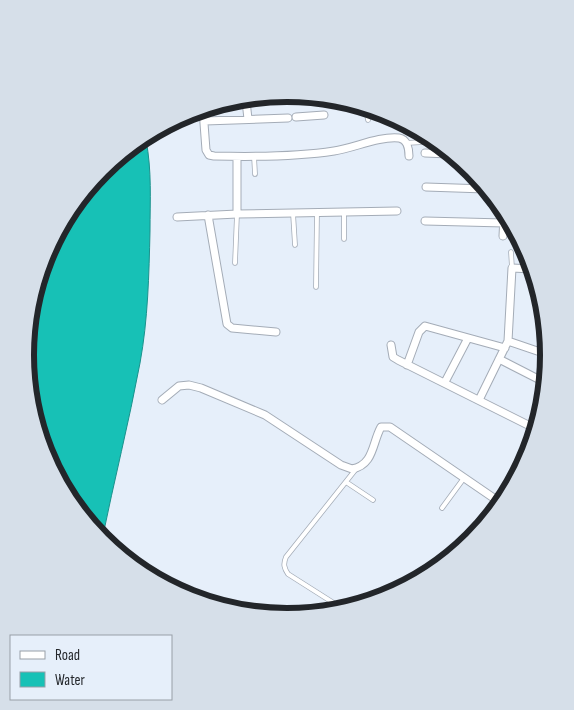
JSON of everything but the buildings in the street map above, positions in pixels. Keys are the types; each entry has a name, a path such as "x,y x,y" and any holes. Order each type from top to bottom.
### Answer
{"street":[{"path":"246,105 248,119"},
{"path":"296,117 324,115"},
{"path":"204,116 206,150 209,155 237,157 306,155 337,151 386,139 402,139 406,144 409,156"},
{"path":"205,122 288,118"},
{"path":"425,153 441,154"},
{"path":"237,157 237,214"},
{"path":"426,187 478,189"},
{"path":"177,217 396,211"},
{"path":"208,215 227,324 232,328 276,332"},
{"path":"425,221 501,220"},
{"path":"503,236 504,224"},
{"path":"479,400 506,345 512,268 525,269"},
{"path":"407,364 422,327 425,326 468,338 540,353"},
{"path":"445,382 468,338"},
{"path":"391,345 393,357 530,426"},
{"path":"499,359 539,379"},
{"path":"162,400 179,386 189,385 201,388 265,415 349,469 361,467 370,456 378,431 384,426 396,430 496,499"}],"lane":[{"path":"367,115 368,120"},
{"path":"406,144 424,142"},
{"path":"254,156 255,174"},
{"path":"316,287 317,212"},
{"path":"344,212 344,239"},
{"path":"293,213 295,245"},
{"path":"235,263 237,214"},
{"path":"511,252 512,268"},
{"path":"335,603 288,574 284,569 284,562 356,469"},
{"path":"442,508 464,477"},
{"path":"346,482 374,500"}],"water":[{"path":"146,144 150,197 149,280 145,330 136,385 104,530 76,496 60,467 47,436 42,421 36,388 34,338 42,289 47,274 60,243 76,214 108,176"}]}
